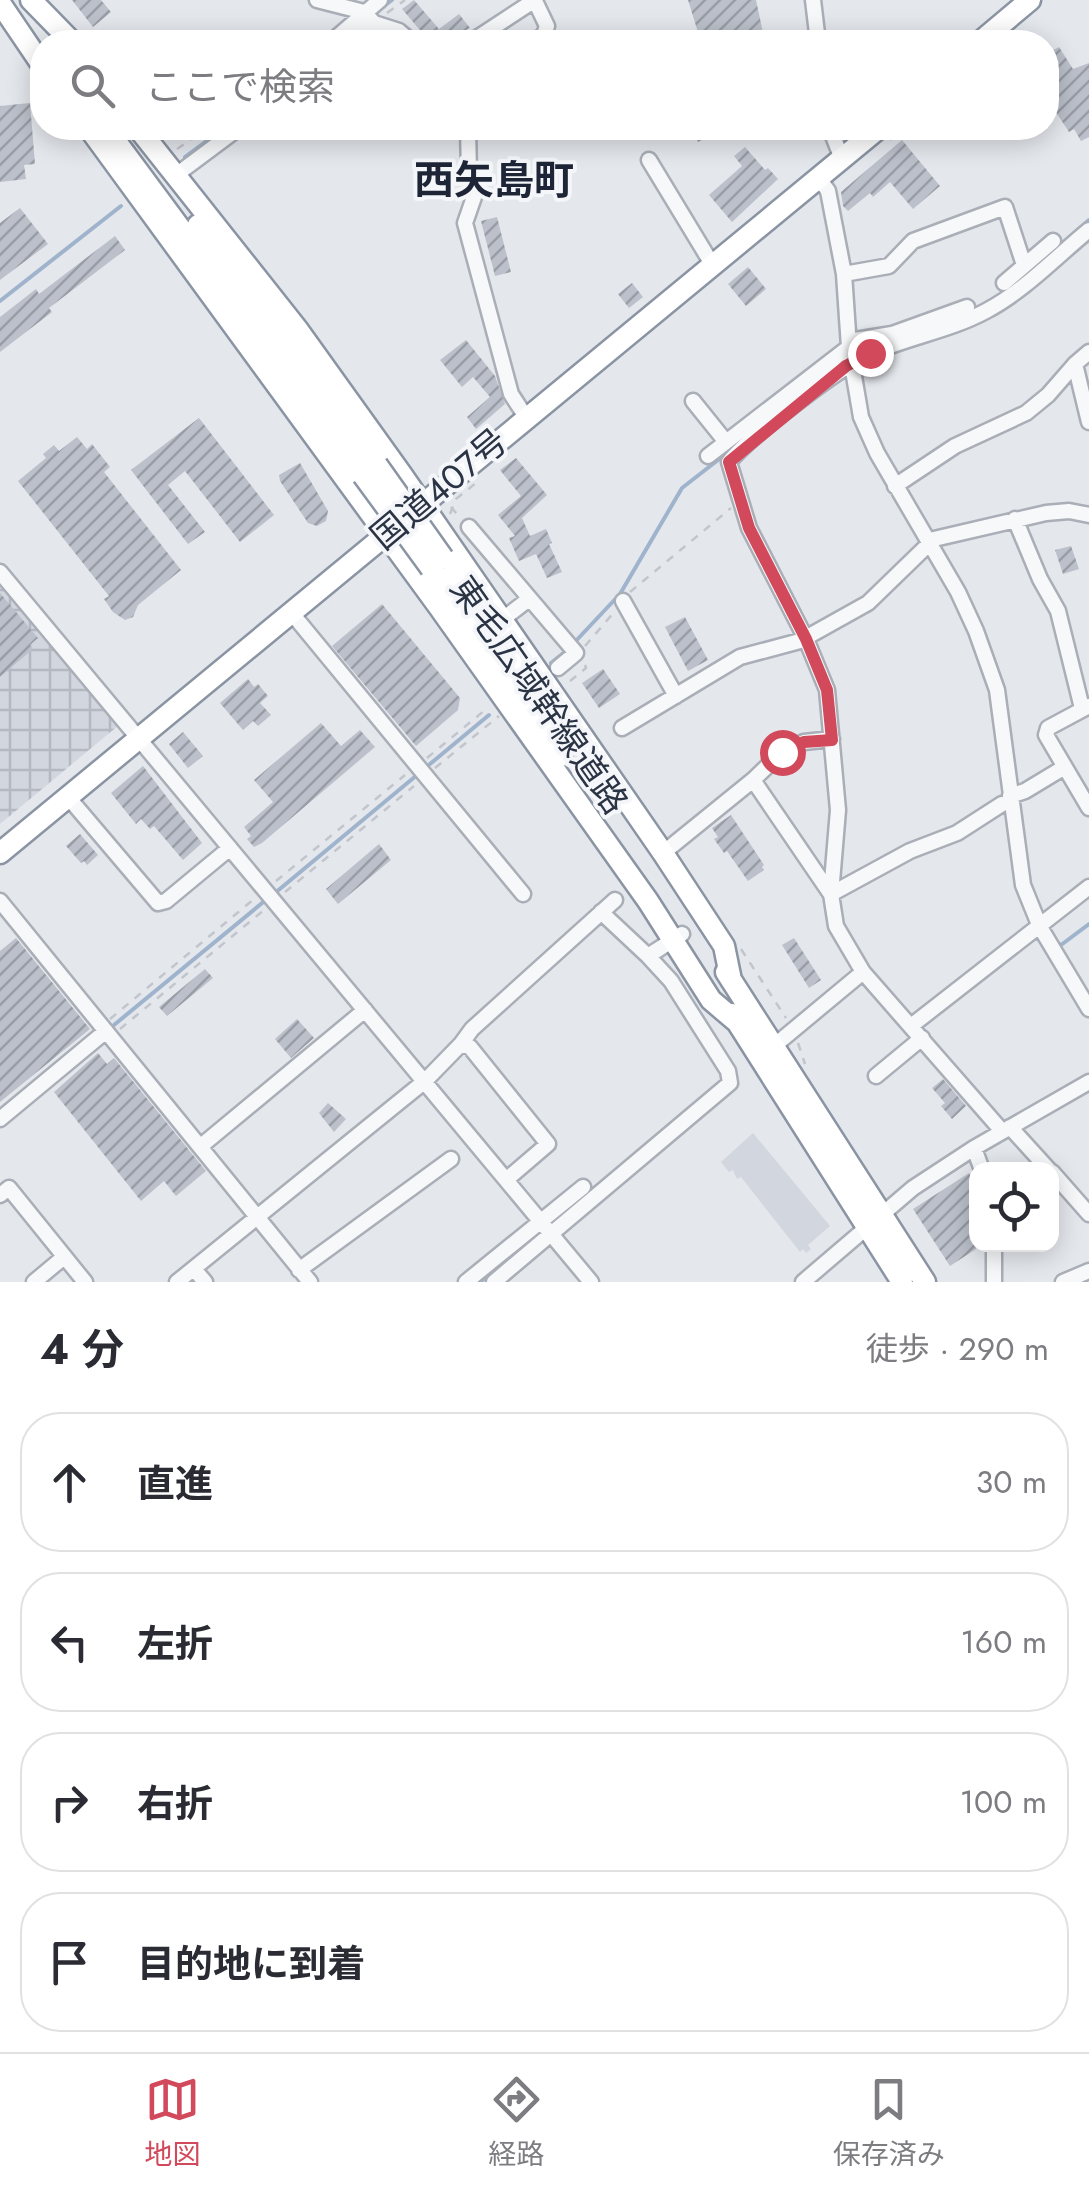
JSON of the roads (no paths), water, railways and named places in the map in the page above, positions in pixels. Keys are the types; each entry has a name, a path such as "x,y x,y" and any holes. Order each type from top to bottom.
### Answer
{"highway":[{"path":"28,0 50,30"},
{"path":"28,0 59,30"},
{"path":"994,30 1030,0"},
{"path":"2,1 30,32"},
{"path":"2,1 30,46"},
{"path":"98,140 677,936"},
{"name":"東毛広域幹線道路","path":"115,140 370,470"},
{"name":"東毛広域幹線道路","path":"133,140 670,885 774,1046 875,1218 902,1282"},
{"path":"148,140 298,330 503,619 724,946 731,980"},
{"name":"国道407号","path":"0,853 712,264 842,159 876,140"},
{"name":"東毛広域幹線道路","path":"437,563 677,936 711,1000 738,1023 875,1218 925,1282"}],"street":[{"path":"317,0 397,30"},
{"path":"354,30 380,0"},
{"path":"489,30 535,0 546,30"},
{"path":"813,0 817,30"},
{"path":"176,175 223,140"},
{"path":"468,140 474,197 465,223 512,394 526,417"},
{"path":"835,140 842,159"},
{"path":"650,160 712,264"},
{"path":"819,178 828,192 844,274 849,344 861,417 976,631 997,690 1023,885 1040,927 1089,1009"},
{"path":"844,274 890,266 913,242 1006,207 1024,266"},
{"path":"1041,1162 863,972 836,926 830,894 838,810 827,690 806,639 749,528 729,462 852,363 982,313 1008,297 1089,230"},
{"path":"1004,283 1054,241"},
{"path":"708,456 849,344 892,334 967,307"},
{"path":"895,486 955,446 1026,413 1089,352"},
{"path":"1075,364 1089,422"},
{"path":"693,401 726,442"},
{"path":"622,728 740,657 806,639 868,603 927,542 939,536 1060,511 1089,515"},
{"path":"1015,519 1058,612 1086,707 1048,728 1046,735 1089,808"},
{"path":"469,528 576,653 558,668"},
{"path":"0,572 590,1282"},
{"path":"503,619 529,599"},
{"path":"623,601 676,696"},
{"path":"290,612 523,894"},
{"path":"664,852 754,780 782,752 794,746 832,740"},
{"path":"830,894 910,851 956,833 1063,768"},
{"path":"754,780 830,894"},
{"path":"68,797 158,903 166,902 230,848"},
{"path":"911,1026 1089,887"},
{"path":"178,1282 424,1081 472,1029 615,900"},
{"path":"0,901 111,1027 305,1276 452,1160"},
{"path":"494,1282 730,1082 728,1070 671,981 601,912"},
{"path":"648,956 677,936"},
{"path":"774,1046 863,972"},
{"path":"201,1146 365,1010"},
{"path":"0,1118 111,1027"},
{"path":"876,1076 922,1038"},
{"path":"462,1044 470,1047 548,1144 506,1180"},
{"path":"803,1282 875,1218 974,1148 1089,1082"},
{"path":"974,1148 979,1162"},
{"path":"1059,1181 1089,1214"},
{"path":"466,1282 582,1187"},
{"path":"0,1196 9,1188 85,1282"},
{"path":"994,1252 994,1282"},
{"path":"34,1282 64,1257"},
{"path":"194,1269 205,1282"},
{"path":"1062,1282 1089,1270"}],"waterway":[{"path":"380,9 392,0"},
{"path":"185,157 208,140"},
{"path":"0,301 121,206"},
{"path":"1009,289 1089,220"},
{"path":"573,644 620,594 682,488 736,446"},
{"path":"551,663 566,651"},
{"path":"430,764 489,715"},
{"path":"275,893 417,775"},
{"path":"114,1025 267,899"},
{"path":"1055,943 1061,945 1089,924"},
{"path":"960,996 1035,938 1041,940"},
{"path":"551,1224 644,1147"},
{"path":"480,1282 543,1230"}],"district":[{"name":"西矢島町","path":"494,180"}]}
